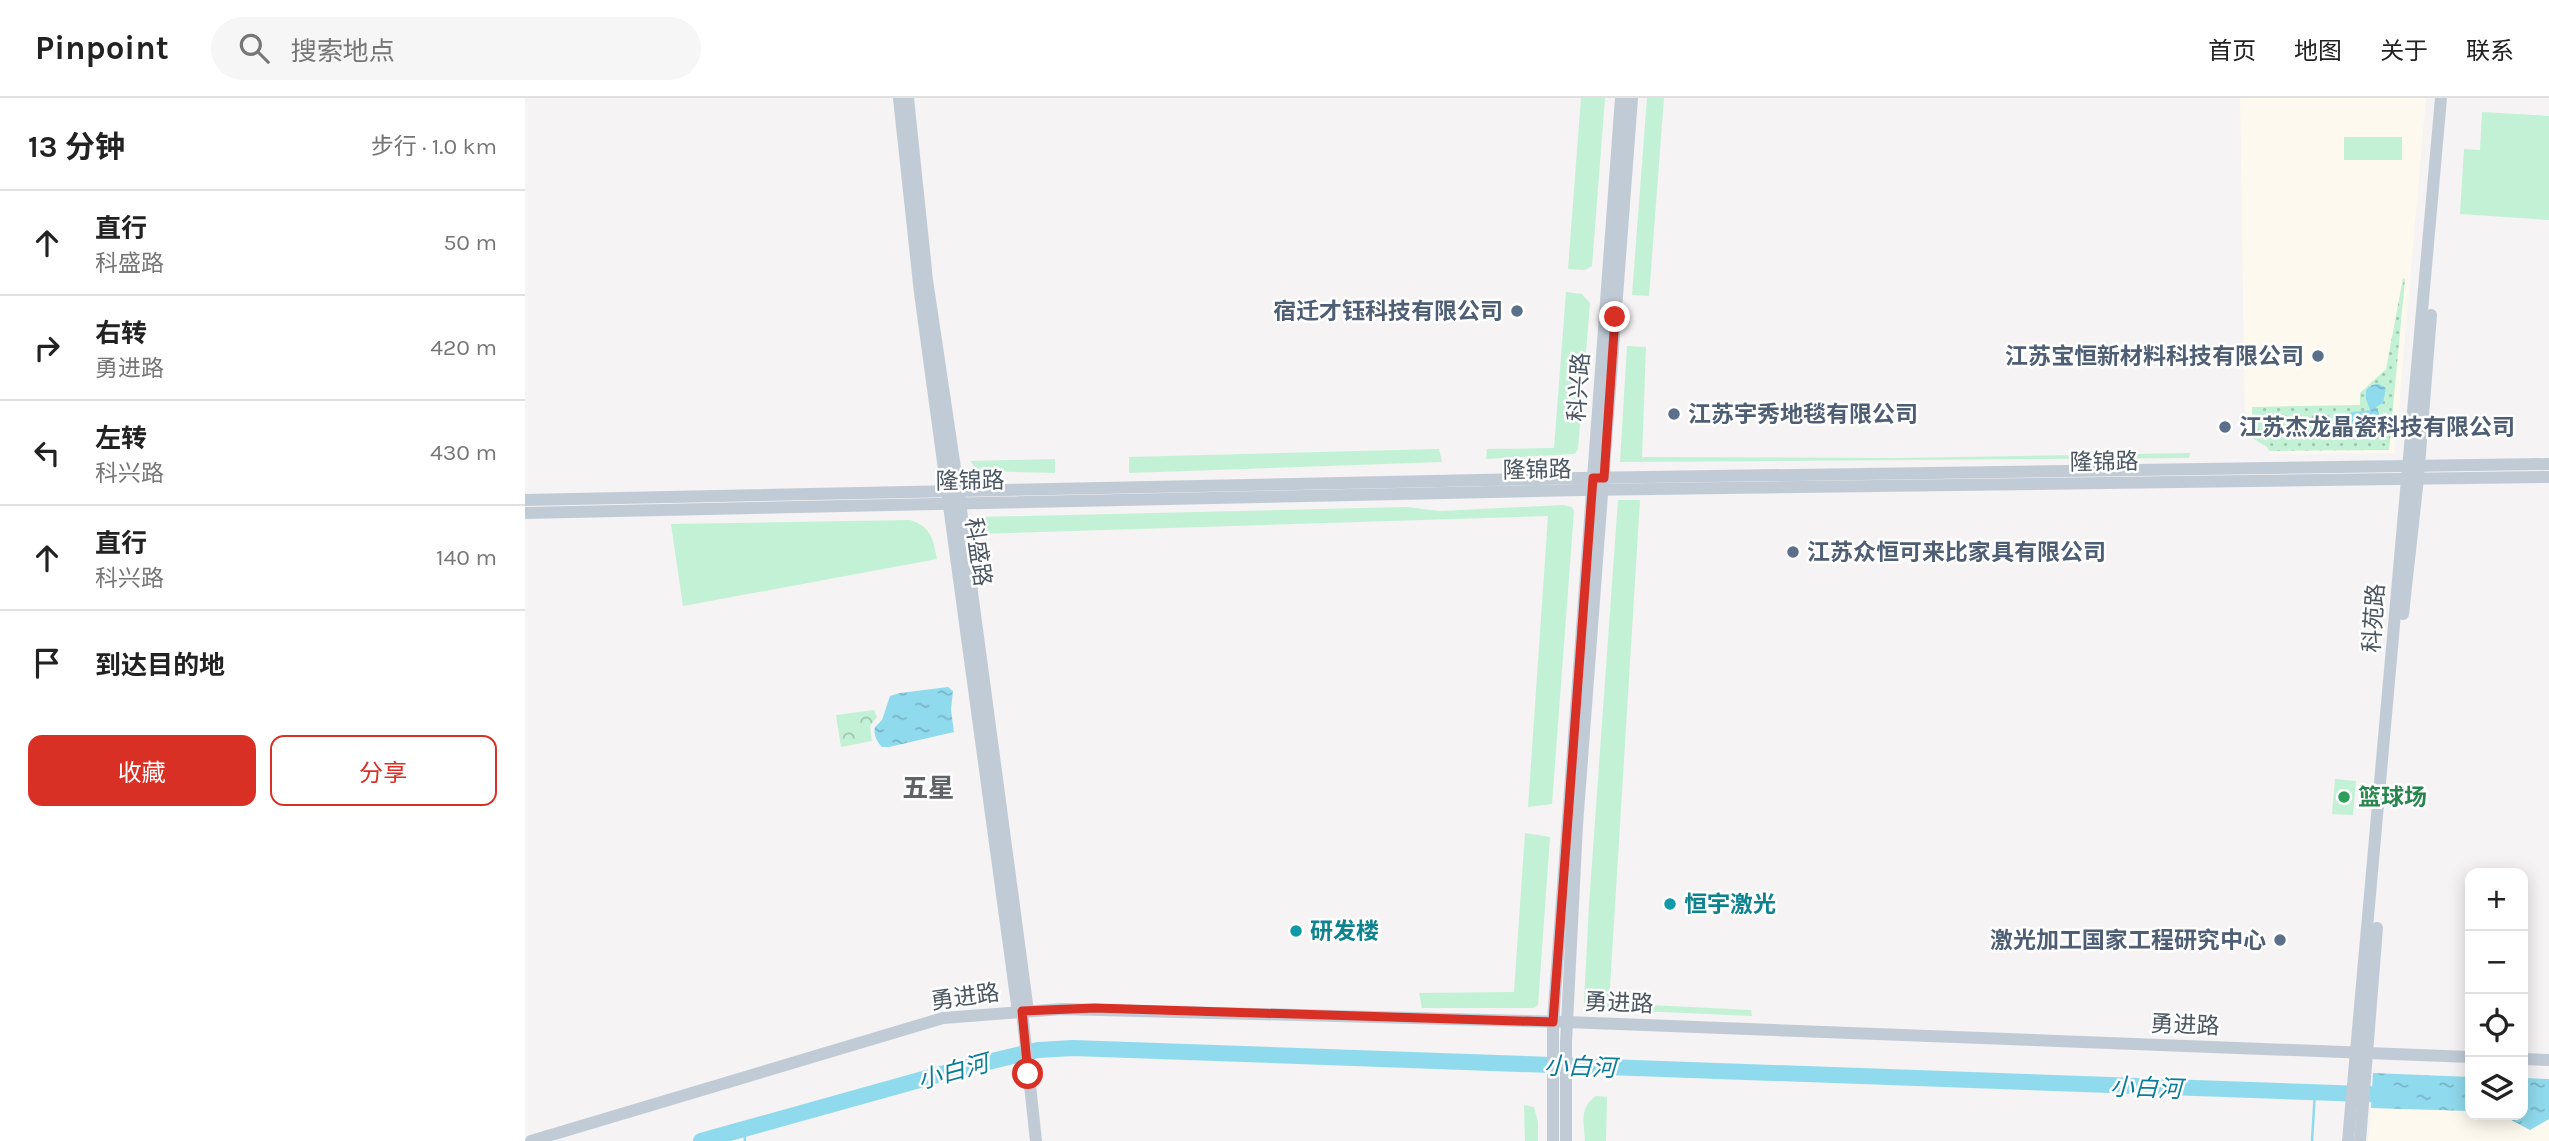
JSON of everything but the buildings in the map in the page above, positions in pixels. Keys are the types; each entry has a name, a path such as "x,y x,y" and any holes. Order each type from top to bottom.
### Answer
{"street":[{"name":"科盛路","path":"899,98 920,293 954,497"},
{"name":"科盛路","path":"908,98 927,280 1023,1011 1036,1141"},
{"name":"科兴路","path":"1553,1141 1553,1087 1560,1042 1567,1022 1621,98"},
{"name":"科兴路","path":"1566,1141 1566,1087 1560,1042 1553,1022 1632,98"},
{"name":"科苑路","path":"2348,1141 2356,1112 2398,662 2441,98"},
{"name":"科苑路","path":"2412,472 2447,98"},
{"name":"隆锦路","path":"525,500 954,497 2412,472 2549,464"},
{"name":"隆锦路","path":"2412,472 2549,477"},
{"name":"隆锦路","path":"525,513 954,497"},
{"name":"勇进路","path":"531,1141 943,1018 1023,1011 1095,1008 1567,1022 2360,1059 2465,1057"},
{"path":"2528,1059 2549,1060"},
{"name":"科苑路","path":"2356,1112 2360,1141"}],"shaded area":[{"path":"2240,98 2426,98 2395,453 2270,454 2267,447 2245,434"},
{"path":"2371,1108 2465,1111 2465,1120 2511,1120 2530,1130 2549,1119 2549,1141 2368,1141"}],"green space":[{"path":"1581,98 1605,98 1592,266 1585,270 1568,269"},
{"path":"1647,98 1664,98 1649,296 1632,295"},
{"path":"2482,112 2549,116 2549,220 2460,214 2464,149 2480,150"},
{"path":"2344,137 2402,137 2402,160 2344,160"},
{"path":"2403,278 2389,450 2269,451 2252,438 2252,407 2360,405 2360,393 2386,369"},
{"path":"1566,292 1582,294 1590,303 1578,449 1575,454 1486,459 1487,449 1554,448"},
{"path":"1627,346 1646,347 1642,457 1896,458 2190,453 2189,458 1620,462"},
{"path":"1439,449 1442,462 1129,473 1129,457"},
{"path":"1055,459 1055,473 979,471 970,461"},
{"path":"1618,500 1640,500 1609,1003 1751,1010 1752,1016 1595,1009 1584,1002"},
{"path":"1563,505 1572,507 1574,511 1552,804 1528,807 1548,516 978,534 975,546 972,530 980,517 1406,507 1440,511"},
{"path":"910,520 923,526 930,534 937,559 683,606 671,524"},
{"path":"874,710 877,717 870,726 872,741 841,747 836,715"},
{"name":"篮球场","path":"2335,779 2356,781 2353,815 2332,814"},
{"path":"1525,833 1550,837 1538,1005 1533,1008 1422,1008 1419,993 1514,992"},
{"path":"1596,1096 1607,1097 1606,1141 1585,1141 1585,1111"},
{"path":"1524,1105 1534,1107 1538,1122 1538,1141 1525,1141"}],"water":[{"path":"2379,384 2386,388 2383,403 2376,407 2381,418 2378,432 2366,439 2347,440 2343,426 2345,415 2370,410 2366,390"},
{"path":"948,687 953,691 951,710 954,732 889,747 880,745 875,735 875,727 882,720 890,696"},
{"path":"2373,1073 2465,1077 2465,1111 2371,1108"},
{"path":"2528,1078 2549,1079 2549,1119 2530,1130 2511,1120 2528,1120"}],"waterway":[{"name":"小白河","path":"701,1141 959,1069 1038,1050 1073,1048 2393,1095"},
{"path":"2312,1141 2315,1091"},
{"path":"744,1129 745,1141"}],"place":[{"name":"宿迁才钰科技有限公司","path":"1517,311"},
{"name":"江苏宝恒新材料科技有限公司","path":"2318,356"},
{"name":"江苏宇秀地毯有限公司","path":"1674,414"},
{"name":"江苏杰龙晶瓷科技有限公司","path":"2225,427"},
{"name":"江苏众恒可来比家具有限公司","path":"1793,552"},
{"name":"篮球场","path":"2344,797"},
{"name":"恒宇激光","path":"1670,904"},
{"name":"研发楼","path":"1296,931"},
{"name":"激光加工国家工程研究中心","path":"2280,940"}],"district":[{"name":"五星","path":"928,788"}],"route":[{"path":"1028,1074 1022,1011 1095,1008 1553,1022 1593,478 1604,478 1615,317"}]}
